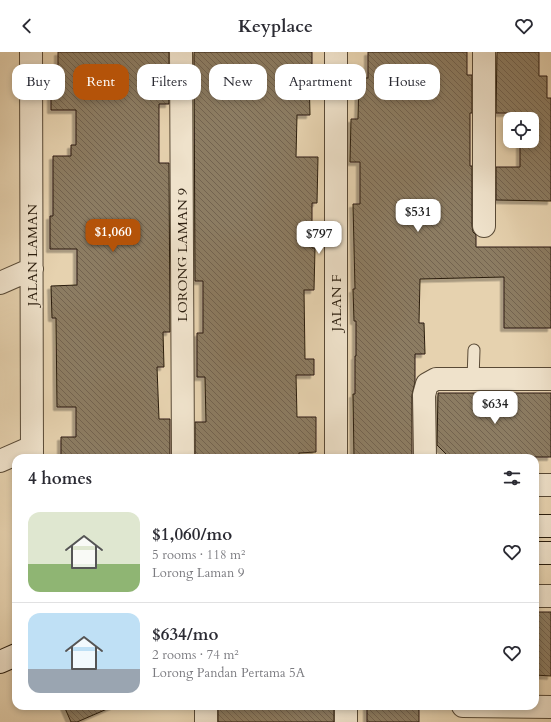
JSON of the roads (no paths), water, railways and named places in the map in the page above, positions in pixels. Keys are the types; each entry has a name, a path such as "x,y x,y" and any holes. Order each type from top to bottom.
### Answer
{"street":[{"name":"JALAN LAMAN","path":"31,52 32,452"},
{"name":"LORONG LAMAN 9","path":"181,52 183,454"},
{"name":"JALAN F","path":"336,52 336,454"},
{"path":"484,52 484,226"},
{"path":"0,283 32,269"},
{"path":"425,454 424,394 427,384 436,379 551,379"},
{"path":"0,461 12,458"},
{"path":"539,485 551,485"},
{"path":"539,526 551,526"},
{"path":"539,553 551,553"},
{"path":"539,596 551,596"},
{"path":"0,662 12,657"},
{"path":"539,707 551,707"},
{"path":"346,710 346,722"}],"lane":[{"path":"473,379 474,350"}]}
